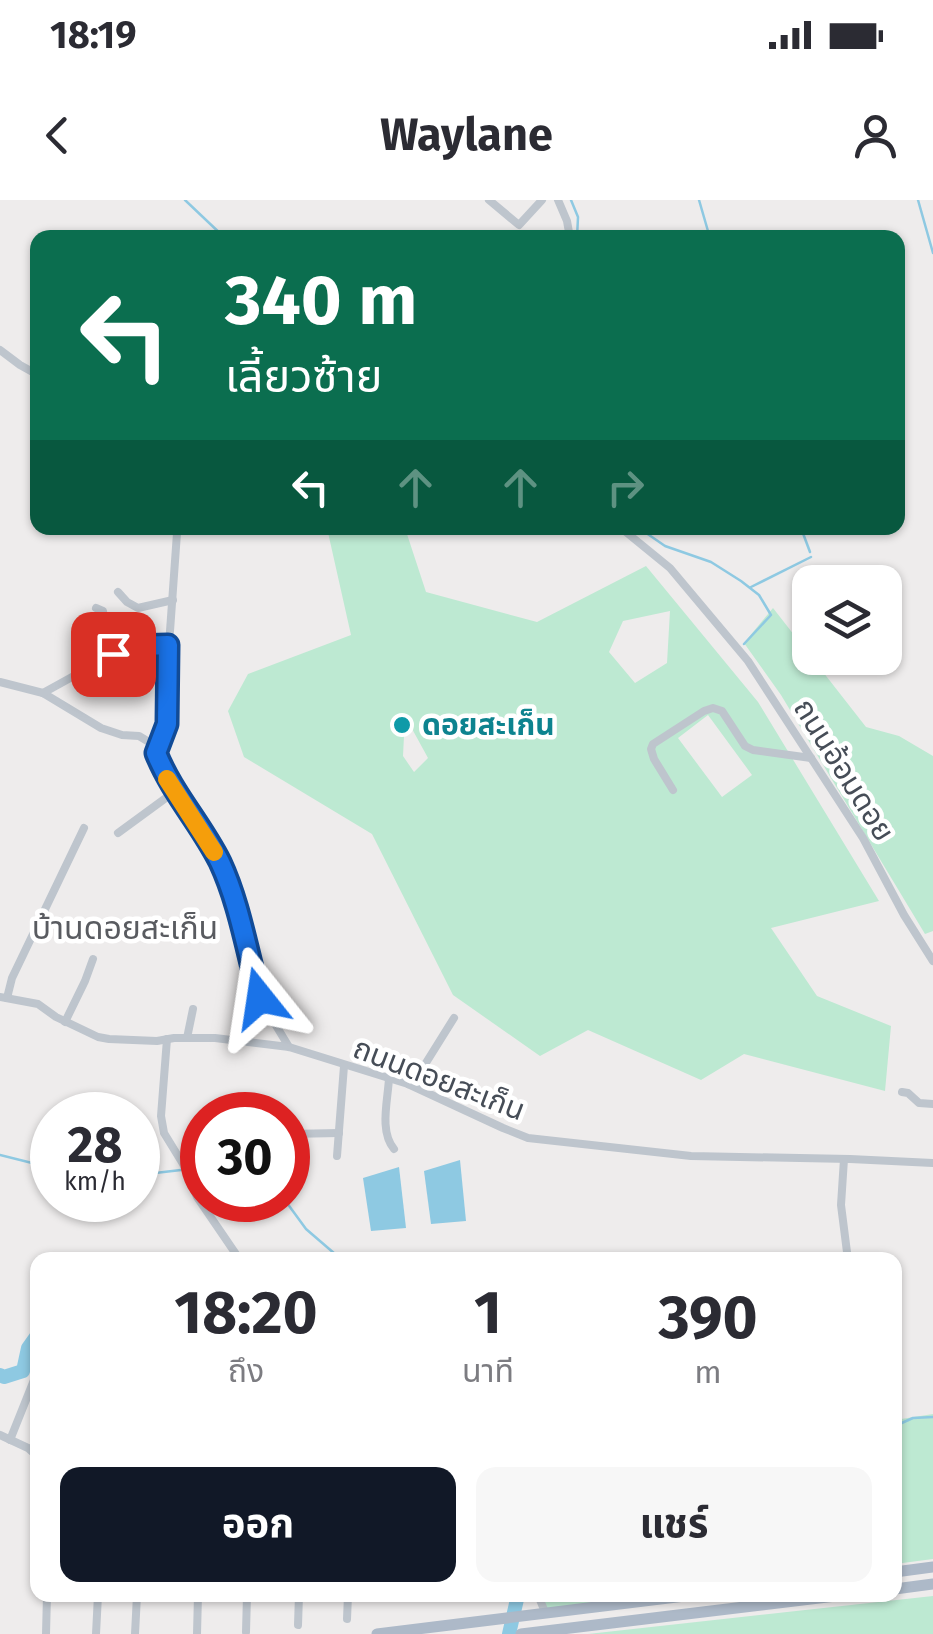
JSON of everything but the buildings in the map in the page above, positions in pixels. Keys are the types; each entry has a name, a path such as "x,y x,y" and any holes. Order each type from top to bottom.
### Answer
{"main road":[{"path":"902,1571 933,1568"},
{"path":"902,1588 933,1584"},
{"path":"378,1634 632,1602"},
{"path":"522,1634 762,1602"}],"street":[{"path":"489,200 520,225 542,200"},
{"path":"558,200 569,230"},
{"path":"1,352 30,371"},
{"path":"156,753 167,724 175,535"},
{"name":"ถนนอ้อมดอย","path":"630,535 670,568 748,661 863,838 933,961"},
{"path":"118,592 138,608 172,600"},
{"path":"96,608 103,611 113,654"},
{"path":"44,693 131,646 168,645"},
{"path":"0,682 44,693 101,728 149,742 174,792 218,859 234,896 260,998 289,1047"},
{"path":"673,790 650,748 712,708 722,711 745,746 811,758"},
{"path":"118,834 174,792"},
{"path":"3,998 84,828"},
{"path":"65,1022 93,959"},
{"name":"ถนนดอยสะเก็น","path":"3,998 38,1004 65,1022 108,1039 240,1040 289,1047 408,1084 528,1138 691,1156 933,1164"},
{"path":"187,1038 193,1009"},
{"path":"408,1084 454,1018"},
{"path":"167,1039 164,1133 197,1197 235,1252"},
{"path":"337,1156 344,1066"},
{"path":"389,1078 386,1130 394,1149"},
{"path":"902,1092 919,1103 933,1104"},
{"path":"310,1134 340,1133"},
{"path":"844,1159 840,1205 847,1252"},
{"path":"10,1440 30,1390"},
{"path":"0,1435 30,1450"},
{"path":"46,1634 47,1602"},
{"path":"96,1634 98,1602"},
{"path":"136,1634 137,1602"},
{"path":"197,1634 198,1602"},
{"path":"246,1602 246,1632"},
{"path":"298,1625 299,1602"},
{"path":"347,1619 348,1602"},
{"path":"541,1602 545,1612"}],"green space":[{"path":"329,535 407,535 426,592 537,622 646,566 758,702 879,901 771,928 817,996 891,1026 885,1091 744,1054 701,1080 588,1030 540,1056 453,995 372,834 244,757 228,711 248,674 351,635","holes":["670,611 667,663 635,683 609,652 623,621","708,715 752,775 722,797 678,738","405,716 428,758 414,772 403,756"]},
{"path":"773,608 792,632 792,675 825,675 866,727 899,736 933,756 933,931 925,934 781,695 744,643"},
{"path":"933,1414 933,1559 902,1563 902,1419"},
{"path":"933,1596 933,1634 588,1634 902,1602"},
{"path":"543,1602 618,1602 545,1612"}],"water":[{"path":"460,1160 466,1221 431,1224 424,1171"},
{"path":"399,1167 406,1228 371,1231 363,1178"}],"waterway":[{"path":"185,200 217,230"},
{"path":"571,200 578,217 577,230"},
{"path":"699,200 708,230"},
{"path":"918,200 933,253"},
{"path":"649,535 665,546 711,562 759,595 771,615 744,644"},
{"path":"804,535 810,552"},
{"path":"751,587 811,557"},
{"path":"0,1155 30,1162"},
{"path":"160,1172 180,1170"},
{"path":"301,1222 333,1252"},
{"path":"0,1375 23,1371 30,1345"},
{"path":"902,1423 933,1417"},
{"path":"509,1634 516,1602"}],"slow traffic":[{"path":"167,779 214,852"}],"place":[{"name":"ดอยสะเก็น","path":"402,725"}],"district":[{"name":"บ้านดอยสะเก็น","path":"125,928"}],"route":[{"path":"113,654 131,646 168,645 167,724 156,753 174,792 218,859 234,896 260,998"}]}
